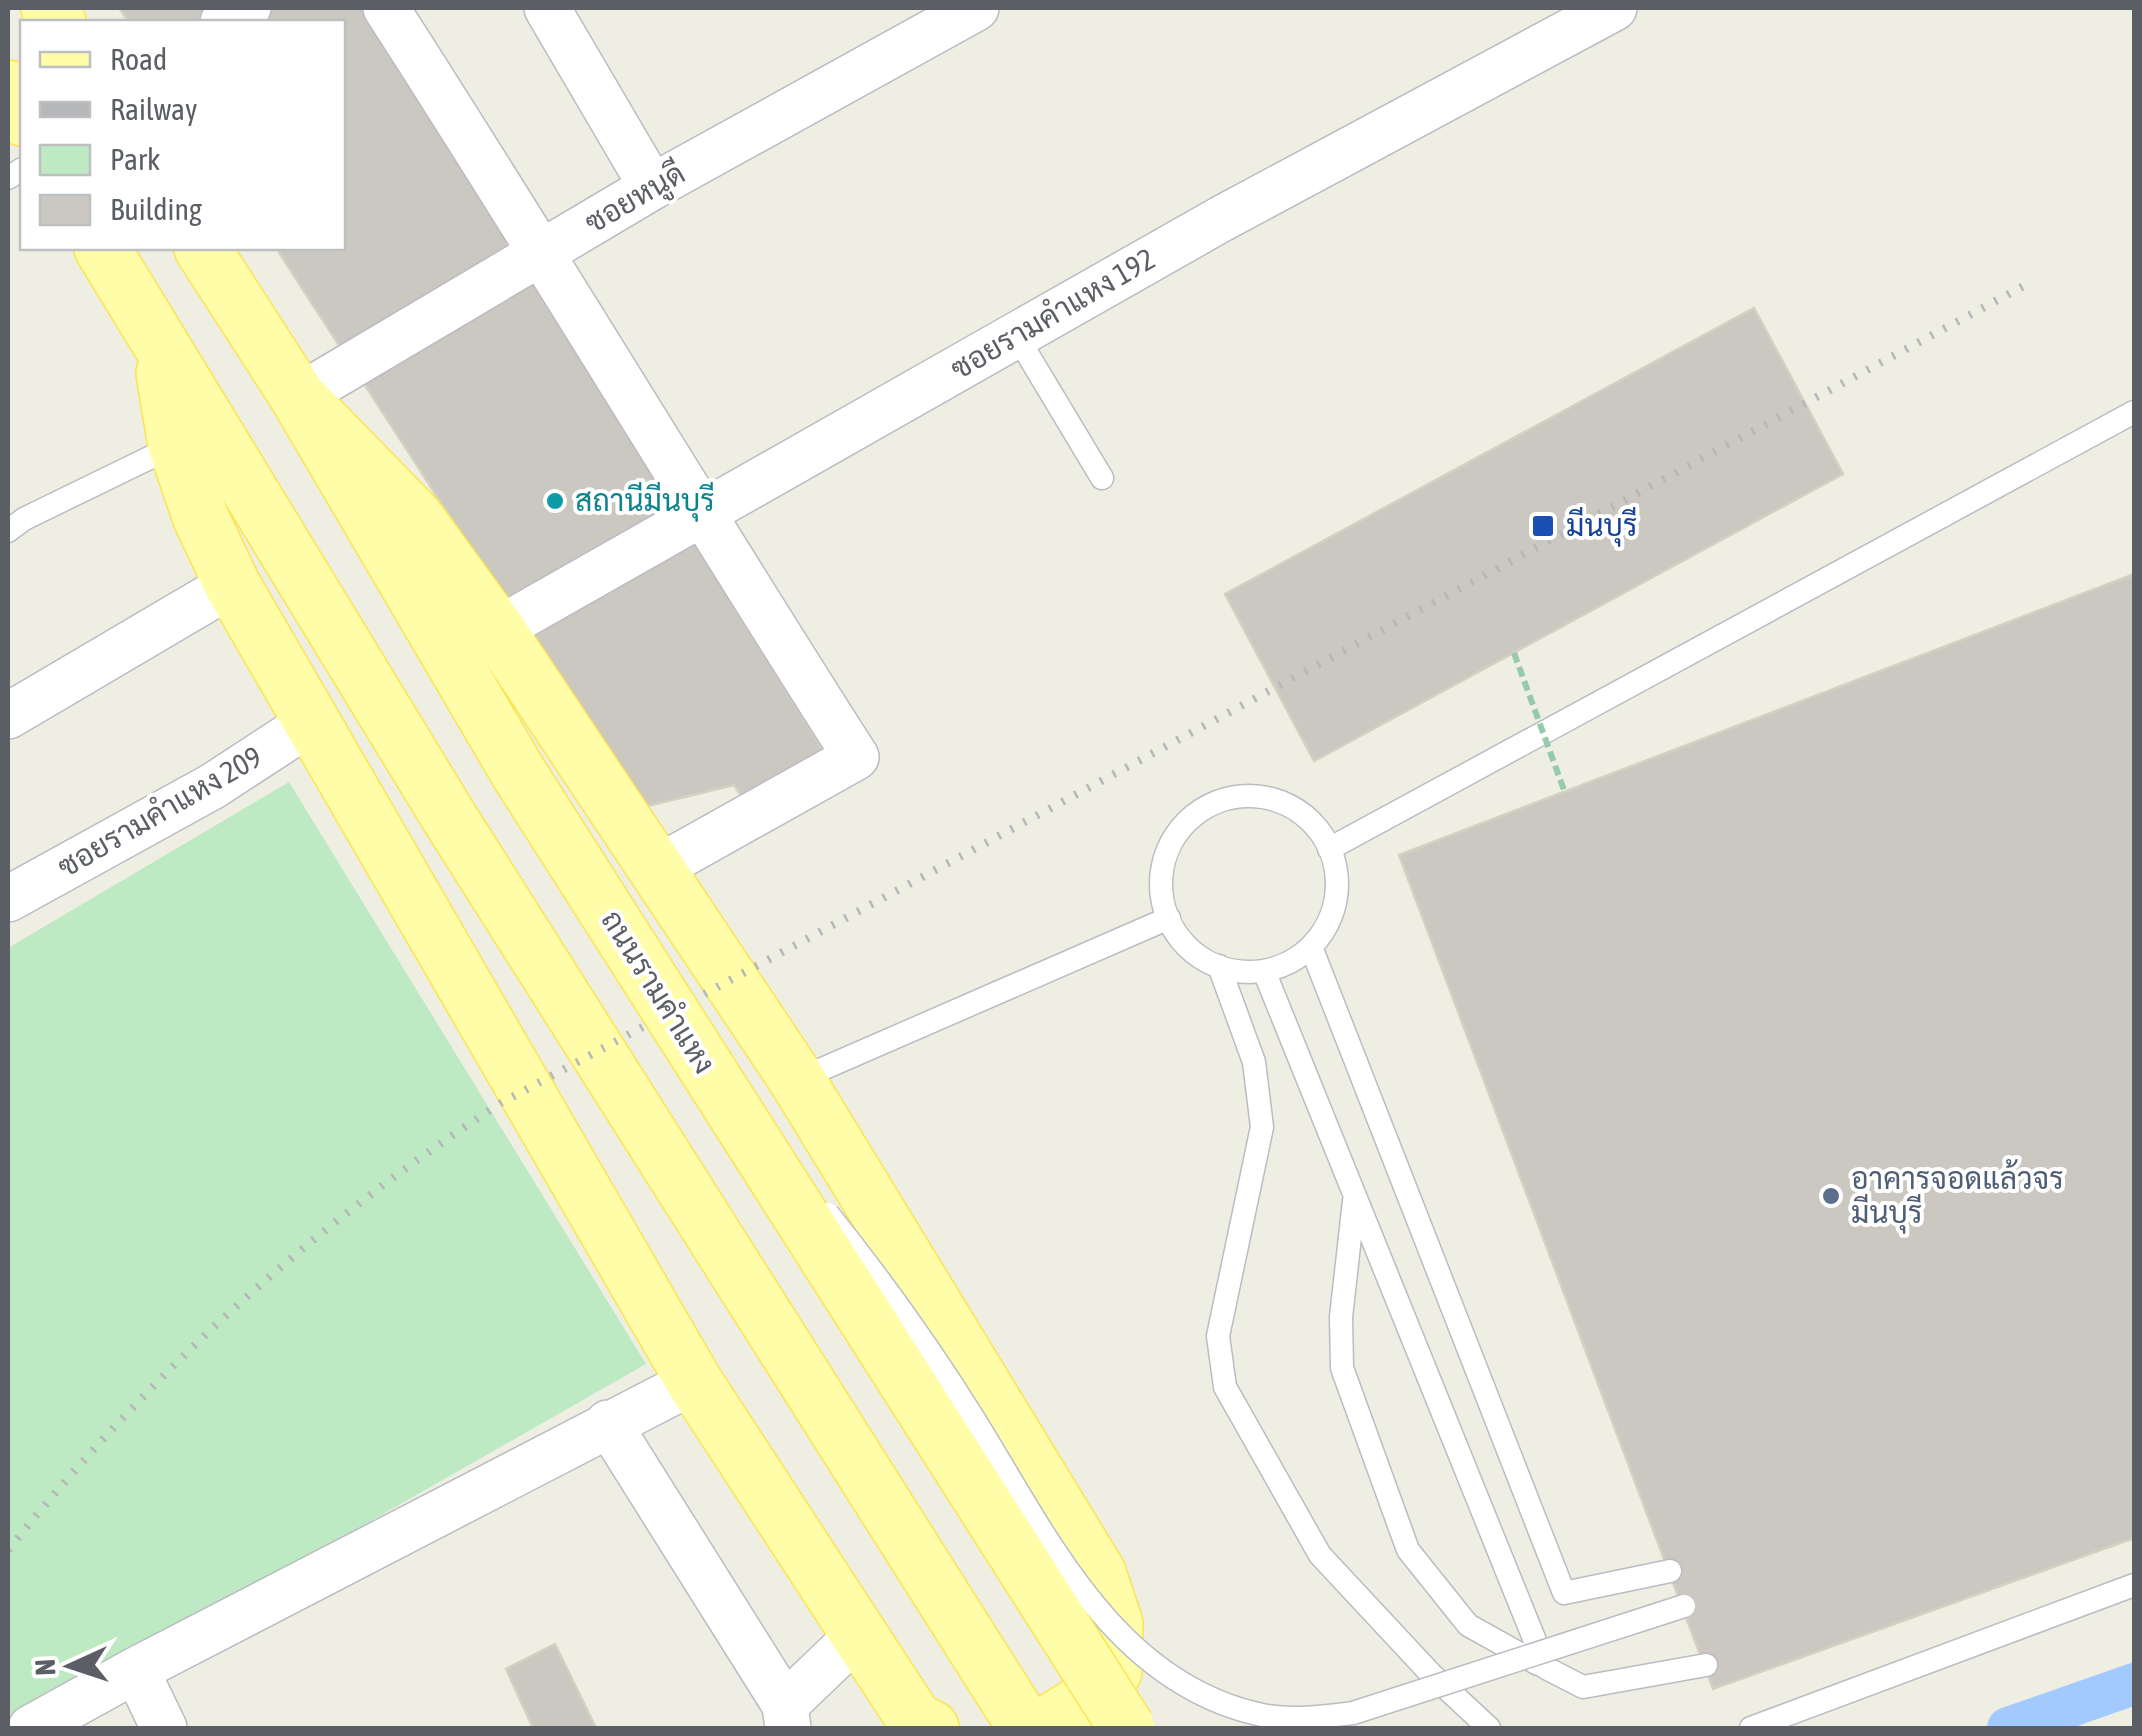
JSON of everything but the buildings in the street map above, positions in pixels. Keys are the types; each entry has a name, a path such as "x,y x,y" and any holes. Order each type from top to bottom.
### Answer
{"main road":[{"path":"8,88 20,115"},
{"path":"103,250 448,817 1026,1728"},
{"name":"ถนนรามคำแหง","path":"203,250 298,397 518,772 1127,1728"},
{"path":"159,344 176,446 200,516 232,584 694,1381 916,1720 931,1728"},
{"path":"298,397 416,518 496,630 797,1080 1098,1573 1115,1624 1114,1671 1077,1706 1040,1728"}],"street":[{"path":"386,8 544,252 700,514 856,757 656,869"},
{"path":"547,8 652,187"},
{"name":"ซอยหนูดี","path":"298,397 652,187 976,8"},
{"name":"ซอยรามคำแหง 192","path":"496,630 1220,218 1614,8"},
{"path":"8,716 232,584"},
{"name":"ซอยรามคำแหง 209","path":"8,899 213,786 311,722"},
{"path":"31,1728 694,1381"},
{"path":"608,1423 787,1717 860,1634"},
{"path":"136,1670 164,1728"}],"lane":[{"path":"1016,335 1102,478"},
{"path":"1329,849 2134,412"},
{"path":"8,531 24,519 176,446"},
{"path":"1260,796 1286,804 1310,820 1336,868 1336,897 1328,924 1311,947 1289,964 1264,971 1230,971 1202,959 1179,939 1169,918 1161,881 1168,851 1184,826 1206,808 1232,798 1260,796"},
{"path":"797,1080 1169,918"},
{"path":"1311,947 1564,1593 1670,1571"},
{"path":"1219,966 1254,1062 1262,1126 1218,1336 1225,1386 1320,1555 1431,1674 1489,1728"},
{"path":"1264,971 1546,1668"},
{"path":"710,1074 827,1212 904,1311 1101,1616 1130,1646 1172,1678 1220,1703 1263,1715 1302,1719 1352,1713 1684,1606"},
{"path":"1354,1194 1342,1317 1342,1368 1408,1550 1468,1625 1583,1687 1706,1665"},
{"path":"1751,1728 2134,1586"}],"path":[{"path":"1514,653 1564,790"}],"green space":[{"path":"289,782 646,1364 8,1728 8,948"}],"waterway":[{"path":"2008,1728 2134,1684"}],"railway":[{"path":"8,1550 118,1423 237,1306 364,1200 501,1103 2033,281"}],"place":[{"name":"สถานีมีนบุรี","path":"555,501"},
{"name":"มีนบุรี","path":"1543,526"},
{"name":"อาคารจอดแล้วจร มีนบุรี","path":"1831,1196"}]}
